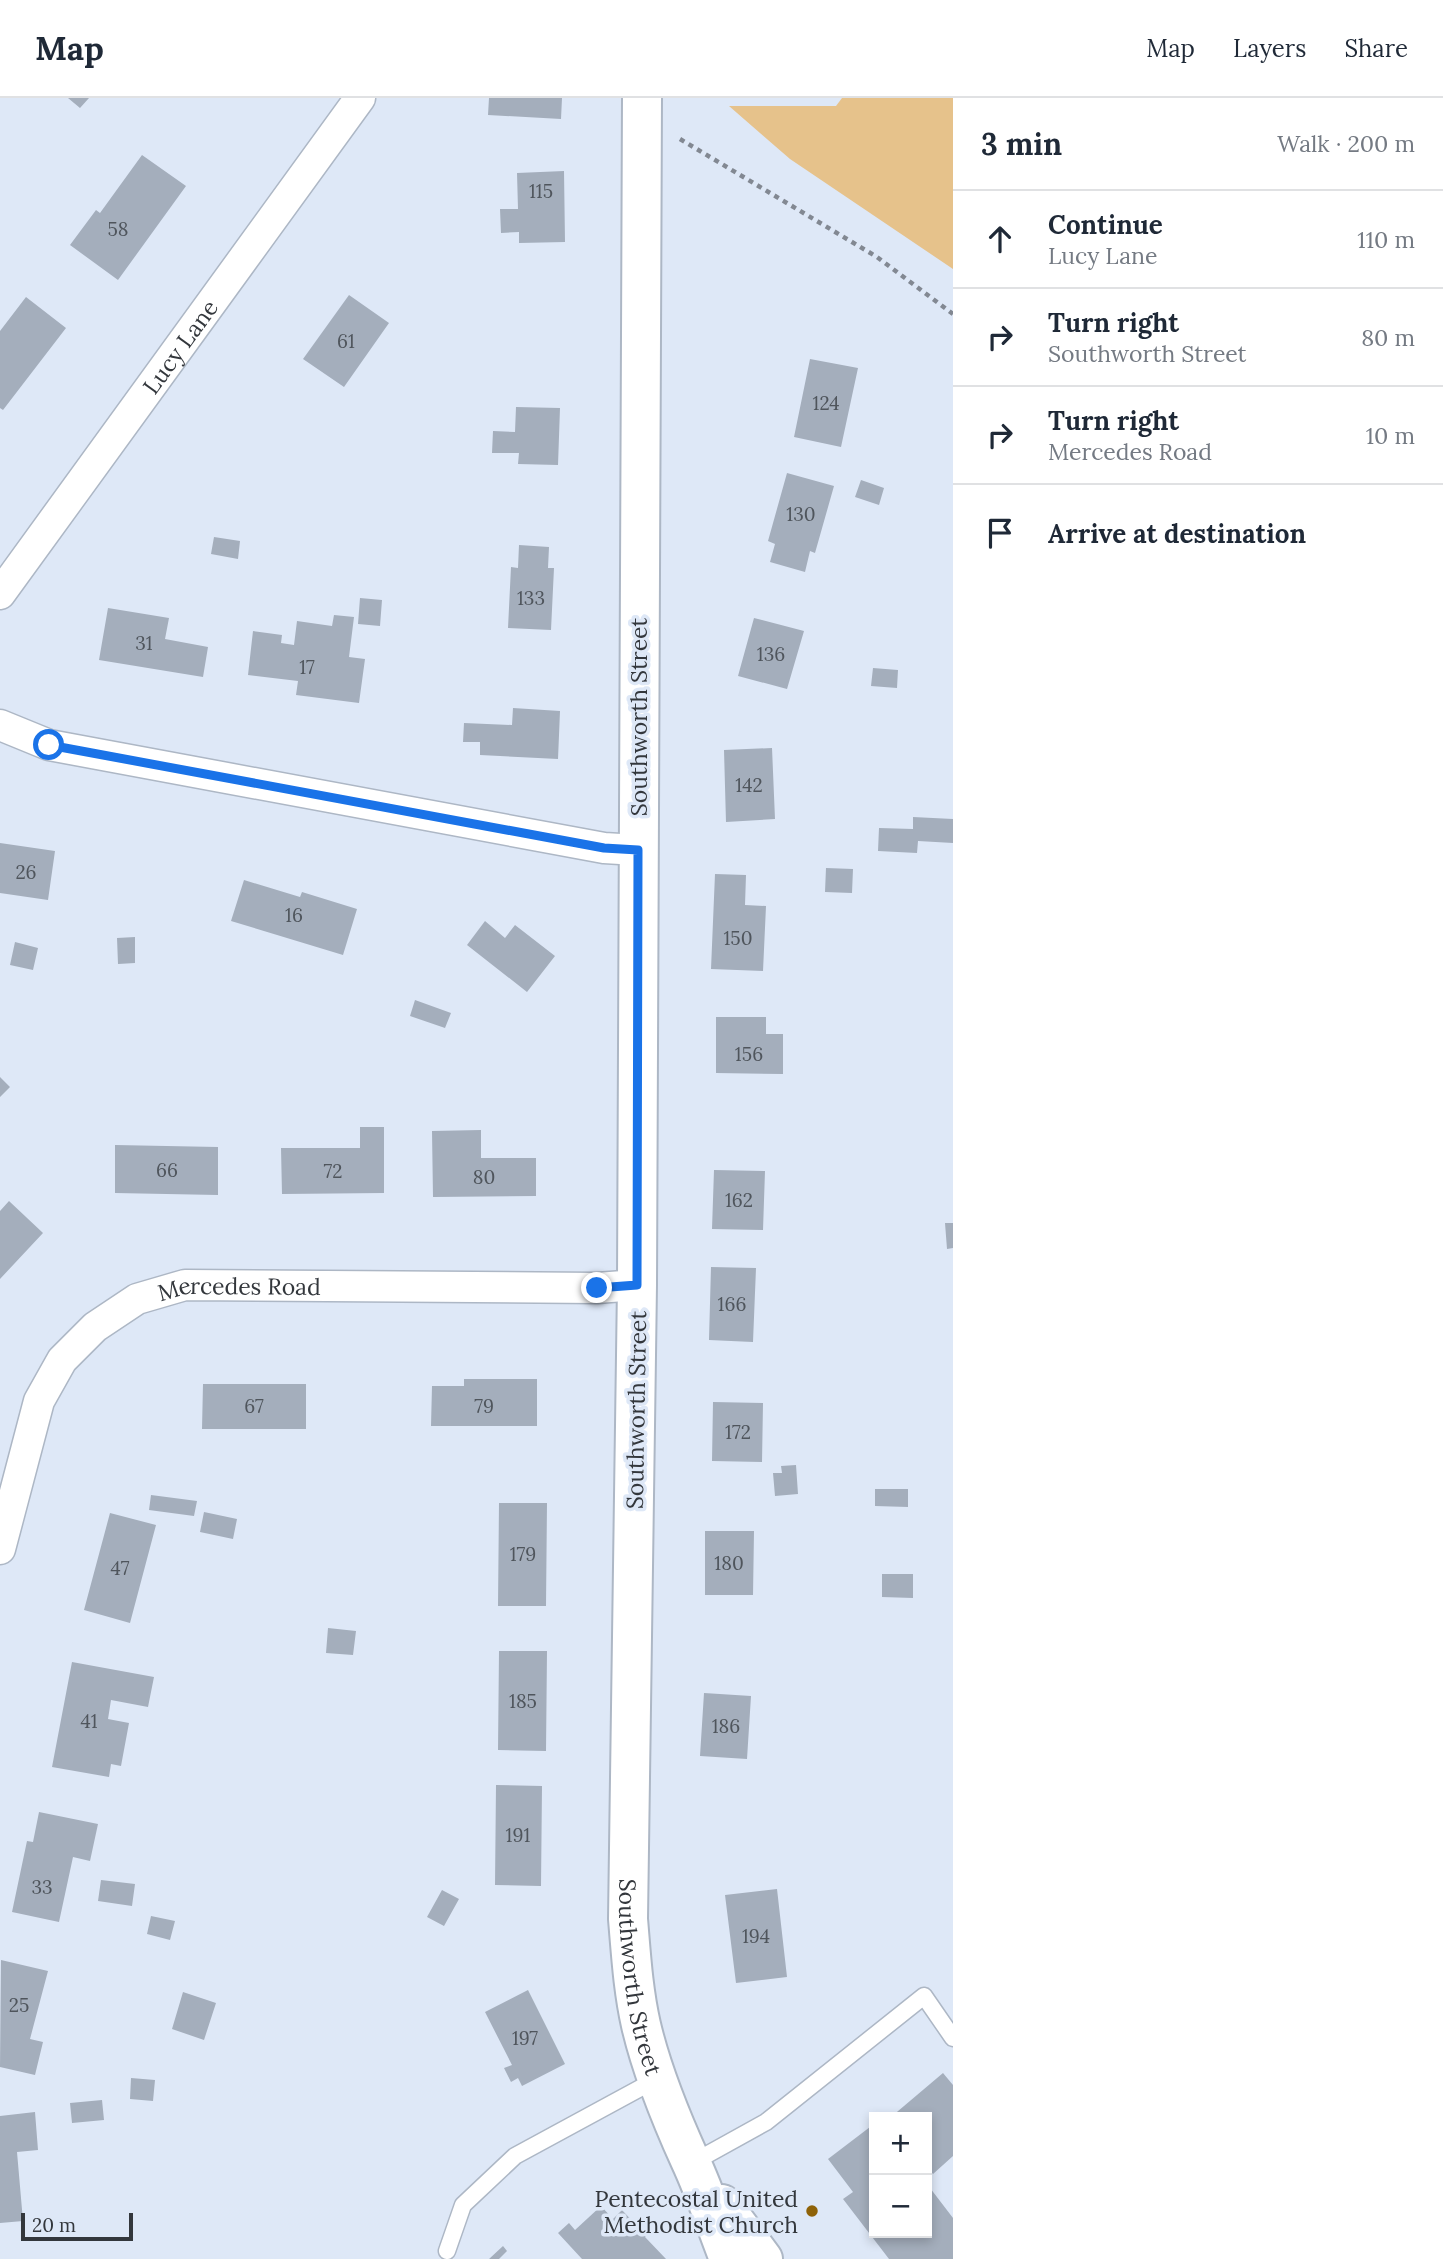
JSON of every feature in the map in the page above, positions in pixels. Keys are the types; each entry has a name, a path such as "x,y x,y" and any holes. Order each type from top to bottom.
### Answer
{"street":[{"name":"Lucy Lane","path":"0,594 360,98"},
{"name":"Southworth Street","path":"641,107 637,1285 628,1919 641,2025 657,2079 729,2259"},
{"path":"0,725 49,745 604,848 638,850"},
{"name":"Mercedes Road","path":"0,1549 39,1401 62,1360 95,1327 137,1299 186,1285 597,1288 637,1285"},
{"name":"Southworth Street","path":"692,2165 763,2259"}],"lane":[{"path":"692,2165 766,2122 925,1996 953,2038"},
{"path":"447,2251 463,2205 515,2157 657,2079"}],"path":[{"path":"641,107 877,257 953,314"}],"shaded area":[{"path":"842,98 953,98 953,269 790,159 729,106 836,106"}],"building":[{"path":"68,98 89,98 80,108"},
{"path":"489,98 562,98 561,119 488,115"},
{"path":"142,155 186,186 118,280 70,245 96,210 100,213"},
{"path":"564,171 565,242 519,243 519,232 501,233 500,209 518,209 517,173"},
{"path":"349,295 389,323 344,387 303,359"},
{"path":"26,297 66,328 3,410 0,408 0,331"},
{"path":"810,359 858,368 841,447 794,437"},
{"path":"516,407 560,408 558,465 518,464 519,453 492,453 493,431 515,432"},
{"path":"787,473 834,486 815,553 810,551 805,572 770,562 775,544 768,541"},
{"path":"861,480 884,488 879,505 855,497"},
{"path":"214,537 240,541 238,559 211,554"},
{"path":"519,545 549,547 548,568 554,568 551,630 508,628 511,567 518,568"},
{"path":"360,598 382,600 380,626 358,624"},
{"path":"108,608 169,618 165,639 208,647 203,677 99,660"},
{"path":"334,615 354,617 349,657 365,659 359,703 296,695 298,681 248,675 253,631 282,635 281,643 294,645 297,621 332,626"},
{"path":"754,618 804,631 787,689 738,676"},
{"path":"873,668 898,670 897,688 871,686"},
{"path":"513,708 560,711 558,759 480,755 480,742 463,742 464,723 512,725"},
{"path":"772,748 775,819 726,822 724,750"},
{"path":"913,817 953,819 953,843 918,841 917,853 878,851 879,828 913,829"},
{"path":"0,843 55,851 48,900 0,893"},
{"path":"826,868 853,869 852,893 825,892"},
{"path":"715,874 746,875 745,905 766,906 763,971 711,969"},
{"path":"244,880 300,897 302,892 357,909 343,955 231,921"},
{"path":"485,921 505,938 515,925 555,956 527,992 467,945"},
{"path":"135,937 135,963 118,964 117,938"},
{"path":"15,942 38,948 33,970 10,965"},
{"path":"415,1000 451,1013 445,1028 410,1016"},
{"path":"716,1017 766,1017 766,1034 783,1034 783,1074 716,1073"},
{"path":"0,1077 10,1087 0,1097"},
{"path":"360,1127 384,1127 384,1193 282,1194 281,1148 360,1148"},
{"path":"481,1130 481,1158 536,1158 536,1196 433,1197 432,1131"},
{"path":"115,1145 218,1147 218,1195 115,1193"},
{"path":"714,1170 765,1171 763,1230 712,1229"},
{"path":"9,1201 43,1233 0,1279 0,1211"},
{"path":"945,1223 953,1223 953,1248 947,1249"},
{"path":"711,1267 756,1268 753,1342 709,1340"},
{"path":"464,1379 537,1379 537,1426 431,1426 432,1386 464,1386"},
{"path":"203,1384 306,1384 306,1429 202,1429"},
{"path":"713,1402 763,1403 762,1462 712,1461"},
{"path":"796,1465 798,1494 775,1496 773,1473 782,1473 781,1466"},
{"path":"875,1489 908,1489 908,1507 875,1506"},
{"path":"151,1495 197,1501 194,1516 149,1510"},
{"path":"499,1503 547,1503 546,1606 498,1606"},
{"path":"204,1512 237,1519 233,1539 200,1532"},
{"path":"110,1513 156,1525 130,1623 84,1610"},
{"path":"705,1531 754,1531 753,1595 705,1595"},
{"path":"882,1574 913,1574 913,1598 882,1597"},
{"path":"328,1628 356,1631 353,1655 326,1653"},
{"path":"499,1651 547,1651 546,1751 498,1750"},
{"path":"72,1662 154,1677 148,1707 111,1700 108,1719 129,1723 121,1766 111,1764 109,1777 52,1767"},
{"path":"704,1693 751,1696 747,1759 700,1756"},
{"path":"496,1785 542,1786 541,1886 495,1885"},
{"path":"39,1812 98,1824 90,1861 73,1857 59,1922 12,1912 27,1841 33,1842"},
{"path":"101,1880 135,1884 132,1906 98,1901"},
{"path":"777,1889 787,1977 736,1983 725,1895"},
{"path":"442,1890 459,1899 444,1926 427,1917"},
{"path":"151,1916 175,1921 170,1940 147,1934"},
{"path":"1,1960 48,1971 30,2039 43,2042 35,2075 0,2067"},
{"path":"528,1990 565,2064 522,2086 518,2078 511,2082 504,2068 512,2065 485,2012"},
{"path":"183,1992 216,2003 204,2040 172,2029"},
{"path":"943,2073 953,2085 953,2156 933,2174 932,2112 897,2112"},
{"path":"131,2078 155,2080 153,2101 130,2099"},
{"path":"102,2100 104,2120 72,2123 70,2103"},
{"path":"35,2112 38,2150 17,2152 23,2221 0,2223 0,2116"},
{"path":"869,2128 869,2233 843,2199 853,2192 828,2159"},
{"path":"932,2191 953,2218 953,2259 889,2259 873,2238 932,2238"},
{"path":"601,2206 613,2219 622,2210 636,2225 645,2217 655,2227 645,2237 666,2259 582,2259 558,2233 569,2223 575,2230"},
{"path":"503,2246 507,2251 499,2259 489,2259"}],"place":[{"name":"Pentecostal United Methodist Church","path":"812,2211"}],"route":[{"path":"49,745 604,848 638,850 637,1285 597,1288"}]}
